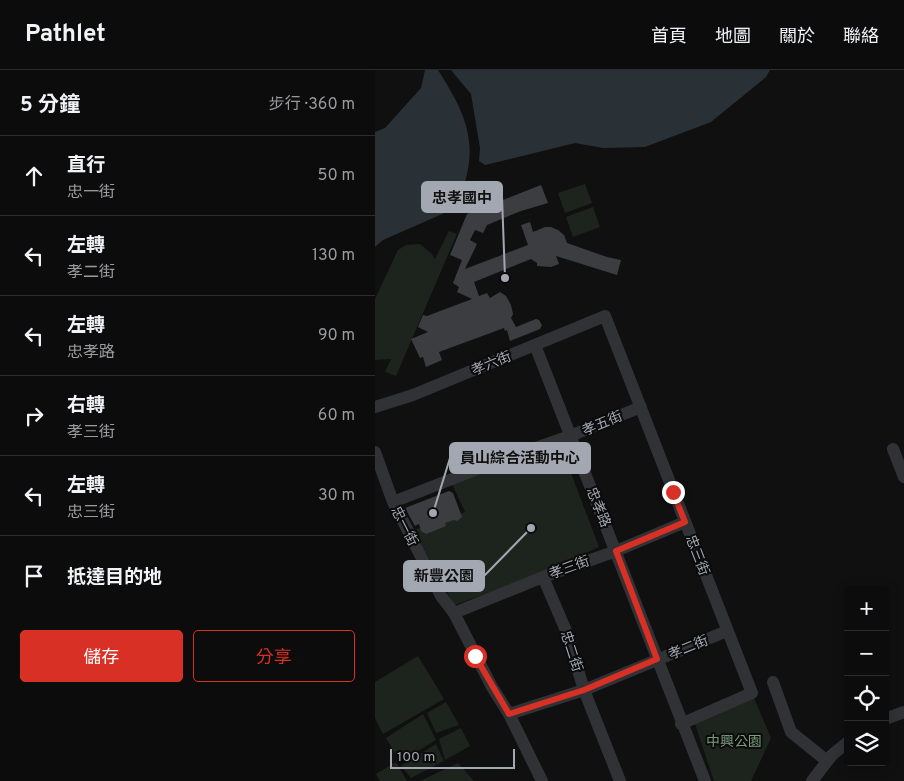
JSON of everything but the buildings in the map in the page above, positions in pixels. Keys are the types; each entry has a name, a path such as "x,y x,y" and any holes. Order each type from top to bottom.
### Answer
{"street":[{"name":"孝六街","path":"375,407 413,395 605,316"},
{"name":"忠三街","path":"605,316 753,694 681,724"},
{"name":"忠孝路","path":"535,345 616,551 681,724 705,781"},
{"name":"孝五街","path":"393,502 498,461 570,436 641,407"},
{"path":"893,449 904,477"},
{"name":"忠一街","path":"375,452 393,502 441,596 454,614 492,687 509,714 541,781"},
{"name":"孝三街","path":"454,614 685,522"},
{"name":"忠二街","path":"543,577 567,633 584,690 620,781"},
{"name":"孝二街","path":"509,714 584,690 727,631"},
{"path":"773,682 791,732 827,761"},
{"path":"889,718 904,712"},
{"path":"812,781 827,761 844,746"}],"green space":[{"path":"585,184 592,203 565,213 558,193"},
{"path":"593,207 600,227 573,237 566,217"},
{"path":"449,231 457,234 396,376 385,372 391,359 375,360 375,299 398,250 406,245 420,244 435,259"},
{"path":"560,444 599,547 540,575 454,605 414,530 465,512 452,484"},
{"path":"418,656 444,699 383,734 375,718 375,682"},
{"name":"中興公園","path":"754,698 771,738 751,781 714,781 695,724"},
{"path":"446,702 459,725 436,733 427,713"},
{"path":"423,714 436,740 400,762 386,738"},
{"path":"461,728 470,746 445,760 439,739"},
{"path":"436,744 444,761 411,778 401,766"},
{"path":"396,762 407,781 380,781 376,774"},
{"path":"458,763 474,781 420,781"}],"shaded area":[{"path":"425,70 438,70 461,110 470,151 469,166 463,192 456,208 383,240 375,247 375,132 385,128 421,88"},
{"path":"451,70 770,70 766,77 711,122 645,147 603,148 575,143 485,165 479,161 480,148 471,94"}],"place":[{"name":"忠孝國中","path":"505,278"},
{"name":"員山綜合活動中心","path":"433,513"},
{"name":"新豐公園","path":"531,528"}],"route":[{"path":"475,656 509,714 584,690 657,659 616,551 685,522 673,492"}]}
